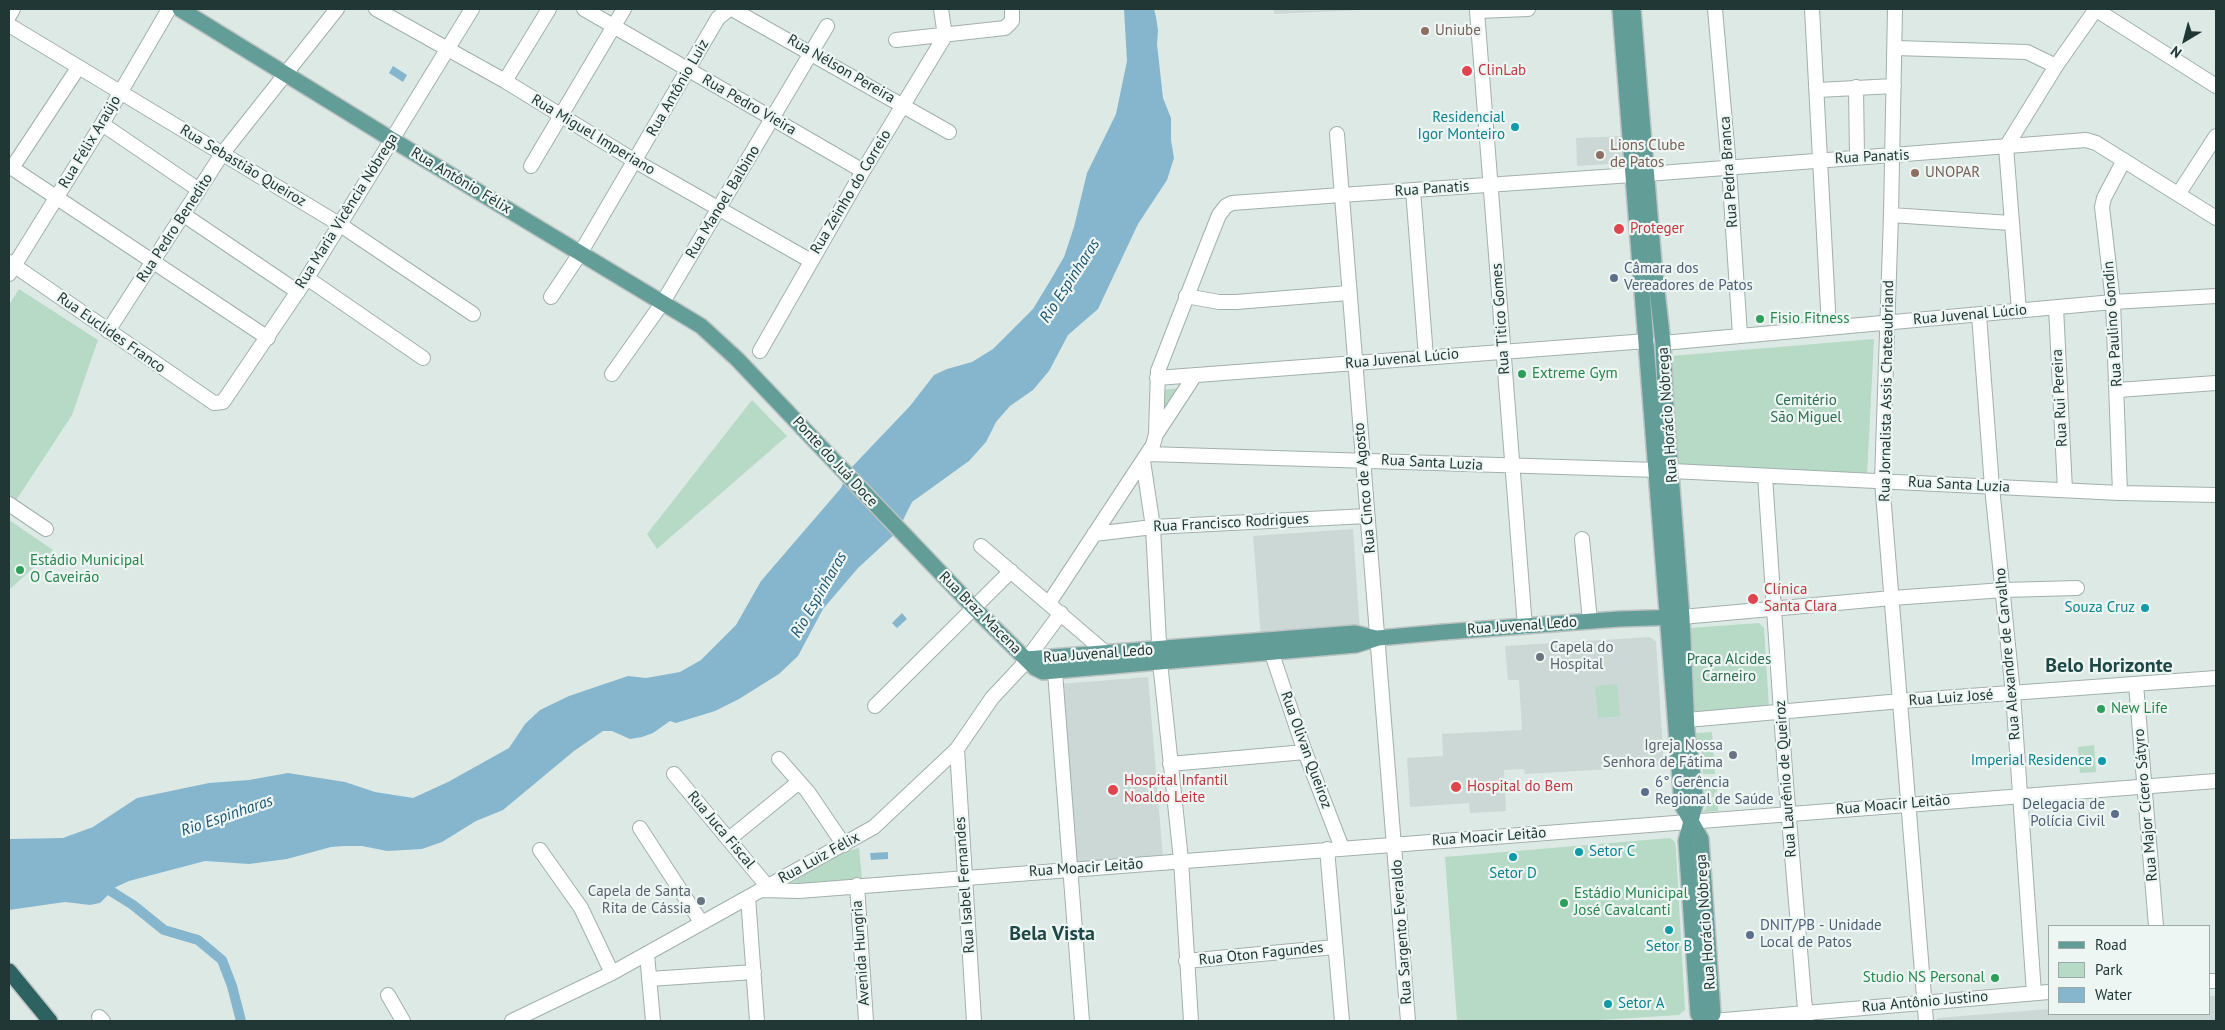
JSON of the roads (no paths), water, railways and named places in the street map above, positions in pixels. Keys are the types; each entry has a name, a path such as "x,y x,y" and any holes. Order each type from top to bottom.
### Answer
{"highway":[{"path":"9,971 50,1021"}],"main road":[{"name":"Rua Antônio Félix","path":"180,9 391,139 663,302 701,326 737,359"},
{"name":"Rua Horácio Nóbrega","path":"1620,9 1647,341 1664,471"},
{"name":"Rua Horácio Nóbrega","path":"1633,9 1664,342 1666,409 1664,471 1670,618 1682,804 1692,822"},
{"name":"Ponte do Juá Doce","path":"737,359 933,566"},
{"name":"Rua Braz Macena","path":"933,566 1026,659"},
{"name":"Rua Horácio Nóbrega","path":"1670,618 1687,720 1696,800 1686,841 1698,1014 1706,1021"},
{"name":"Rua Juvenal Ledo","path":"1026,659 1105,652 1160,656 1271,651 1356,645 1378,638 1590,621 1670,618"},
{"name":"Rua Juvenal Ledo","path":"1026,659 1035,668 1043,672 1055,672 1160,656 1355,633 1378,638"}],"street":[{"path":"9,16 13,9"},
{"name":"Rua Félix Araújo","path":"11,267 57,198 169,9"},
{"name":"Rua Pedro Benedito","path":"108,331 222,154 284,73 337,9"},
{"name":"Rua Miguel Imperiano","path":"376,9 505,81 635,161 811,260"},
{"name":"Rua Maria Vicência Nóbrega","path":"214,403 219,404 228,398 268,338 307,278 472,9"},
{"path":"505,81 548,9"},
{"name":"Rua Pedro Vieira","path":"584,9 863,171"},
{"path":"531,166 612,26 624,9"},
{"name":"Rua Nélson Pereira","path":"730,9 812,52 948,132"},
{"name":"Rua Antônio Luiz","path":"551,297 581,252 718,18 730,9"},
{"path":"941,9 946,36"},
{"path":"896,40 1006,28 1012,21 1012,9"},
{"name":"Rua Titico Gomes","path":"1525,627 1477,11 1528,9"},
{"name":"Rua Pedra Branca","path":"1715,9 1729,168 1740,335"},
{"path":"1812,9 1818,90 1829,328"},
{"name":"Rua Jornalista Assis Chateaubriand","path":"1895,9 1891,215 1882,481 1926,1021"},
{"path":"2019,311 2006,147 2056,66 2096,9 2216,86"},
{"name":"Rua Sebastião Queiroz","path":"9,25 339,224 473,314"},
{"name":"Rua Manoel Balbino","path":"612,374 663,302 773,120 827,26"},
{"name":"Rua Zeinho do Correio","path":"760,351 863,171 946,36"},
{"path":"1895,48 2027,52 2056,66"},
{"path":"78,68 10,167 154,260 268,338"},
{"path":"1818,90 1894,86"},
{"path":"1856,87 1857,158"},
{"path":"102,124 199,190"},
{"name":"Rua Cinco de Agosto","path":"1337,134 1348,293 1395,843"},
{"path":"2179,193 2216,136"},
{"name":"Rua Panatis","path":"1647,174 1820,160 1892,157 2075,139 2096,143 2124,160"},
{"path":"2124,160 2216,218"},
{"name":"Rua Paulino Gondin","path":"2120,493 2118,390 2113,302 2102,203 2124,160"},
{"name":"Rua Panatis","path":"1186,296 1219,215 1232,203 1632,175"},
{"path":"1413,190 1426,357"},
{"path":"184,215 298,292"},
{"path":"1891,215 2012,223"},
{"name":"Rua Euclides Franco","path":"11,267 214,403"},
{"path":"307,278 423,358"},
{"path":"1156,434 1157,378 1186,296 1227,302 1348,293"},
{"name":"Rua Juvenal Lúcio","path":"1664,342 2113,302 2216,296"},
{"name":"Rua Rui Pereira","path":"2056,307 2065,490"},
{"name":"Rua Alexandre de Carvalho","path":"1979,315 1992,487 2004,590 2013,694 2034,993"},
{"name":"Rua Juvenal Lúcio","path":"1157,378 1354,364 1503,350 1647,341"},
{"path":"1049,603 1145,457 1156,434 1195,375"},
{"path":"2118,390 2216,383"},
{"path":"1145,457 1153,527 1160,656 1181,860 1191,1021"},
{"name":"Rua Santa Luzia","path":"1145,457 1363,460 1512,467 1664,471 2120,493 2216,495"},
{"name":"Rua Laurênio de Queiroz","path":"1765,476 1788,814 1806,1017"},
{"path":"9,504 46,529"},
{"name":"Rua Francisco Rodrigues","path":"1094,534 1153,527 1368,516"},
{"path":"1582,539 1590,621"},
{"path":"981,546 1105,652"},
{"path":"876,706 1011,571"},
{"path":"1670,618 1892,598 2004,590 2077,588"},
{"name":"Rua Luiz Félix","path":"512,1021 612,973 701,922 844,845 881,821 956,749 992,698 1026,659 1061,613"},
{"name":"Rua Olivan Queiroz","path":"1271,651 1305,752 1342,848"},
{"path":"1055,672 1082,1021"},
{"name":"Rua Luiz José","path":"1687,720 1901,701 2216,678"},
{"name":"Rua Major Cícero Sátyro","path":"2136,684 2156,925"},
{"name":"Rua Isabel Fernandes","path":"956,749 974,1021"},
{"path":"1170,764 1305,752"},
{"path":"778,758 799,782 844,845"},
{"name":"Rua Juca Fiscal","path":"674,774 729,839 765,888"},
{"name":"Rua Moacir Leitão","path":"765,888 799,890 1395,843 1692,822 1909,803 2216,781"},
{"path":"729,839 799,782"},
{"path":"640,828 701,922"},
{"name":"Rua Sargento Everaldo","path":"1395,843 1408,1021"},
{"path":"1327,849 1342,1021"},
{"path":"540,850 581,908 612,973"},
{"name":"Avenida Hungria","path":"857,885 866,1021"},
{"path":"748,898 757,1021"},
{"name":"Rua Oton Fagundes","path":"1186,961 1335,946"},
{"path":"647,954 653,1021"},
{"path":"649,979 754,972"},
{"name":"Rua Antônio Justino","path":"1712,1021 1806,1017 1924,1002 2048,992"},
{"path":"388,995 403,1021"}],"water":[{"name":"Rio Espinharas","path":"1124,9 1154,9 1158,30 1157,44 1163,98 1171,118 1171,140 1174,158 1167,180 1138,224 1098,309 1068,335 1049,371 1033,390 1010,406 996,422 986,442 969,461 912,502 902,522 846,478 851,468 910,406 934,375 972,362 993,349 1033,309 1047,286 1064,257 1074,227 1087,173 1116,114 1127,61"},
{"path":"393,66 407,75 403,82 389,73"},
{"name":"Rio Espinharas","path":"845,479 896,533 858,568 823,609 798,656 779,674 739,699 715,711 676,723 670,721 653,733 642,737 630,739 612,731 603,731 574,751 503,810 476,821 442,842 422,849 387,851 362,846 344,846 331,847 287,859 249,864 205,861 129,881 116,887 100,903 90,905 65,902 9,910 9,839 63,838 93,827 137,798 209,783 249,780 288,773 345,782 375,792 413,798 448,782 509,748 525,724 540,710 569,696 628,676 646,678 680,672 701,660 736,625 761,581 841,488"},
{"path":"902,613 907,619 897,628 892,623"},
{"path":"888,852 888,859 871,860 870,853"}],"waterway":[{"path":"101,885 133,905 164,930 198,940 222,960 232,986 241,1021"}],"place":[{"name":"Uniube","path":"1425,31"},
{"name":"ClinLab","path":"1467,71"},
{"name":"Residencial Igor Monteiro","path":"1515,127"},
{"name":"Lions Clube de Patos","path":"1600,155"},
{"name":"UNOPAR","path":"1915,173"},
{"name":"Proteger","path":"1619,229"},
{"name":"Câmara dos Vereadores de Patos","path":"1614,278"},
{"name":"Fisio Fitness","path":"1760,319"},
{"name":"Extreme Gym","path":"1522,374"},
{"name":"Estádio Municipal O Caveirão","path":"20,570"},
{"name":"Clínica Santa Clara","path":"1753,599"},
{"name":"Souza Cruz","path":"2145,608"},
{"name":"Capela do Hospital","path":"1540,657"},
{"name":"New Life","path":"2101,709"},
{"name":"Igreja Nossa Senhora de Fátima","path":"1733,755"},
{"name":"Imperial Residence","path":"2102,761"},
{"name":"Hospital do Bem","path":"1456,787"},
{"name":"Hospital Infantil Noaldo Leite","path":"1113,790"},
{"name":"6° Gerência Regional de Saúde","path":"1645,792"},
{"name":"Delegacia de Polícia Civil","path":"2115,814"},
{"name":"Setor C","path":"1579,852"},
{"name":"Setor D","path":"1513,857"},
{"name":"Capela de Santa Rita de Cássia","path":"701,901"},
{"name":"Estádio Municipal José Cavalcanti","path":"1564,903"},
{"name":"Setor B","path":"1669,930"},
{"name":"DNIT/PB - Unidade Local de Patos","path":"1750,935"},
{"name":"Studio NS Personal","path":"1995,978"},
{"name":"Setor A","path":"1608,1004"}],"district":[{"name":"Belo Horizonte","path":"2109,666"},
{"name":"Bela Vista","path":"1052,934"}],"park label":[{"name":"Cemitério São Miguel","path":"1806,410"},
{"name":"Praça Alcides Carneiro","path":"1729,668"}]}
